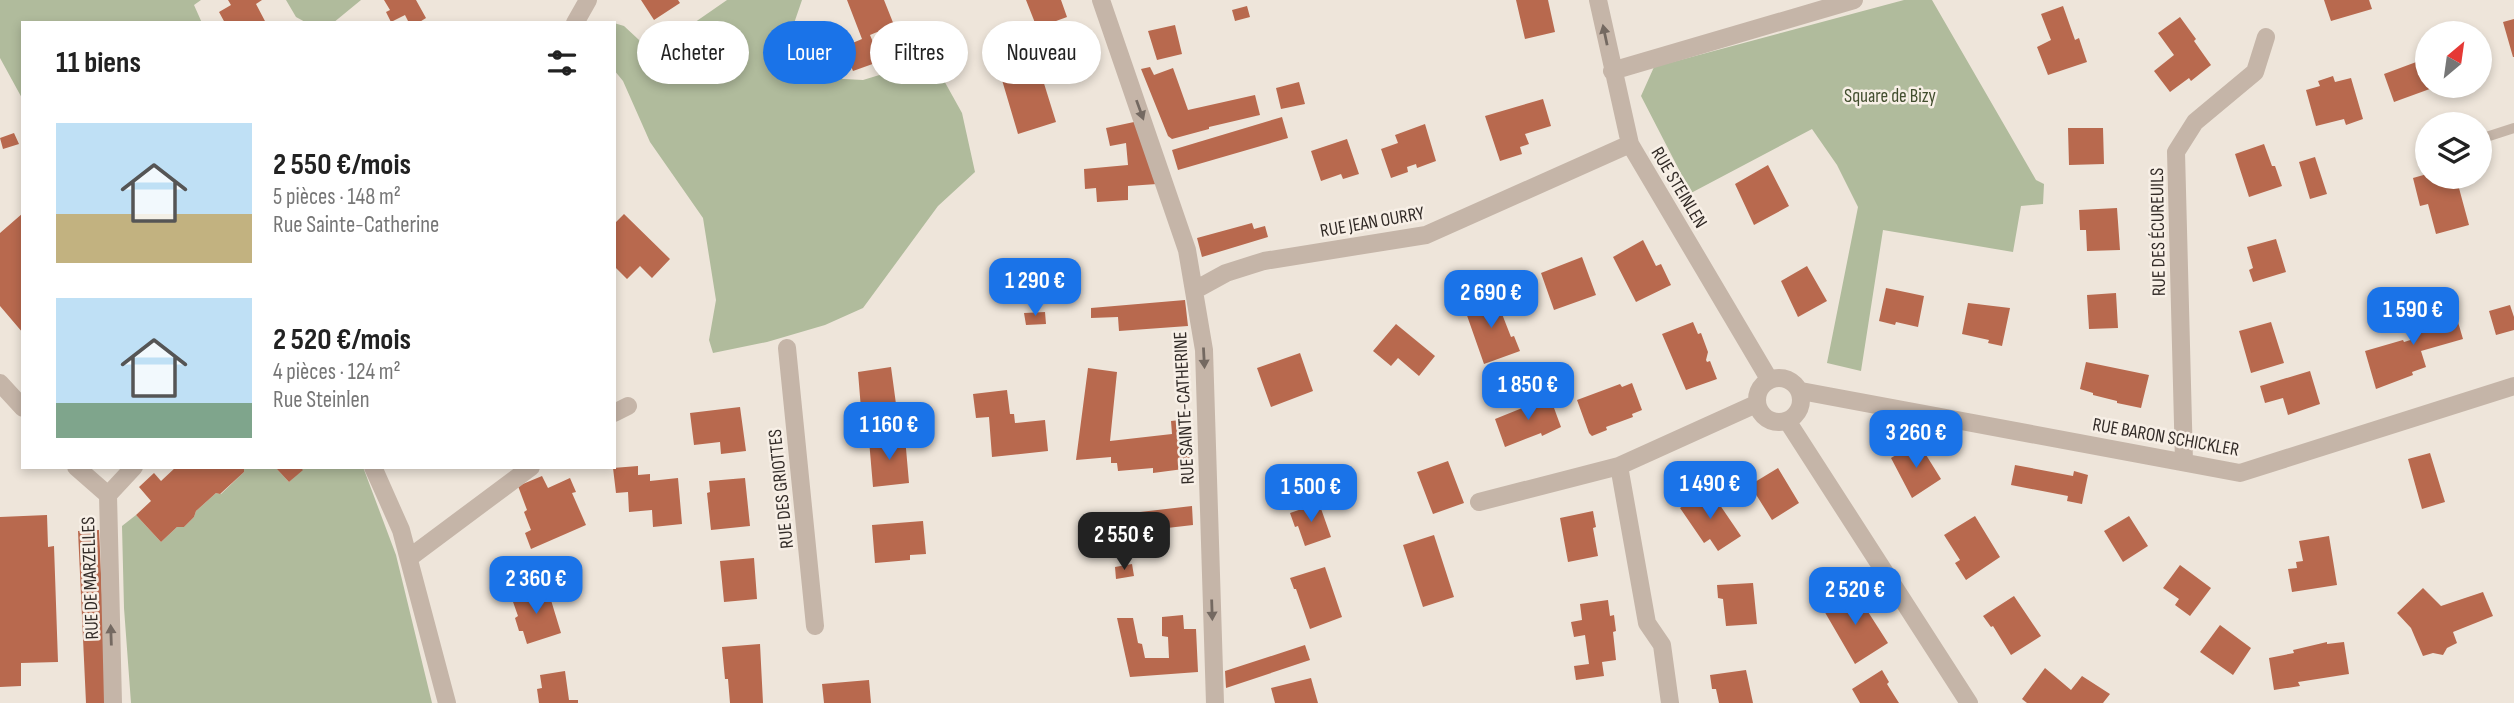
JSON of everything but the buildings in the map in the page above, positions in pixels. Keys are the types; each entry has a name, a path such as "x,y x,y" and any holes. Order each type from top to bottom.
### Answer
{"street":[{"path":"568,0 576,21"},
{"path":"576,21 588,0"},
{"name":"RUE SAINTE-CATHERINE","path":"1101,0 1187,250 1195,290 1204,350 1215,703"},
{"name":"RUE STEINLEN","path":"1598,0 1630,144 1769,379"},
{"path":"1612,71 1854,0"},
{"name":"RUE DES ÉCUREUILS","path":"2183,462 2176,152 2195,122 2255,72 2266,37"},
{"name":"RUE JEAN OURRY","path":"1195,290 1226,273 1264,261 1426,235 1630,144"},
{"name":"RUE DES GRIOTTES","path":"787,348 815,626"},
{"path":"1788,378 1801,391 1801,409 1788,422 1768,421 1756,404 1758,389 1769,379 1788,378"},
{"path":"0,383 21,406"},
{"name":"RUE BARON SCHICKLER","path":"1801,391 2240,473 2514,386"},
{"path":"1479,502 1619,466 1756,404"},
{"path":"1788,422 1969,703"},
{"path":"1619,466 1647,623 1662,646 1670,703"},
{"name":"RUE DE MARZELLES","path":"78,469 108,495 113,703"},
{"path":"108,495 132,469"},
{"path":"374,469 401,530 447,703"},
{"path":"409,558 528,469"}],"lane":[{"path":"2492,135 2514,128"}],"green space":[{"path":"0,0 201,0 194,5 201,21 21,21 21,96 0,58"},
{"path":"286,0 361,0 335,21 303,21 296,17"},
{"path":"727,0 802,0 795,21 763,21 763,84 856,84 856,80 870,78 870,84 946,84 962,113 975,172 938,206 863,308 825,325 767,342 713,353 709,340 716,300 703,218 650,142 623,81 616,72 616,24 624,26 637,38 637,84 749,84 749,21 697,21"},
{"name":"Square de Bizy","path":"1904,0 1932,0 2036,180 2044,184 2043,204 2021,206 2013,252 1883,230 1861,371 1827,363 1858,207 1837,165 1812,129 1691,193 1641,96 1654,67"},
{"path":"244,469 277,469 289,482 301,469 364,469 396,555 432,703 131,703 124,608 122,526 136,515 161,542 177,527 184,527 196,511 216,493 221,494"}]}
